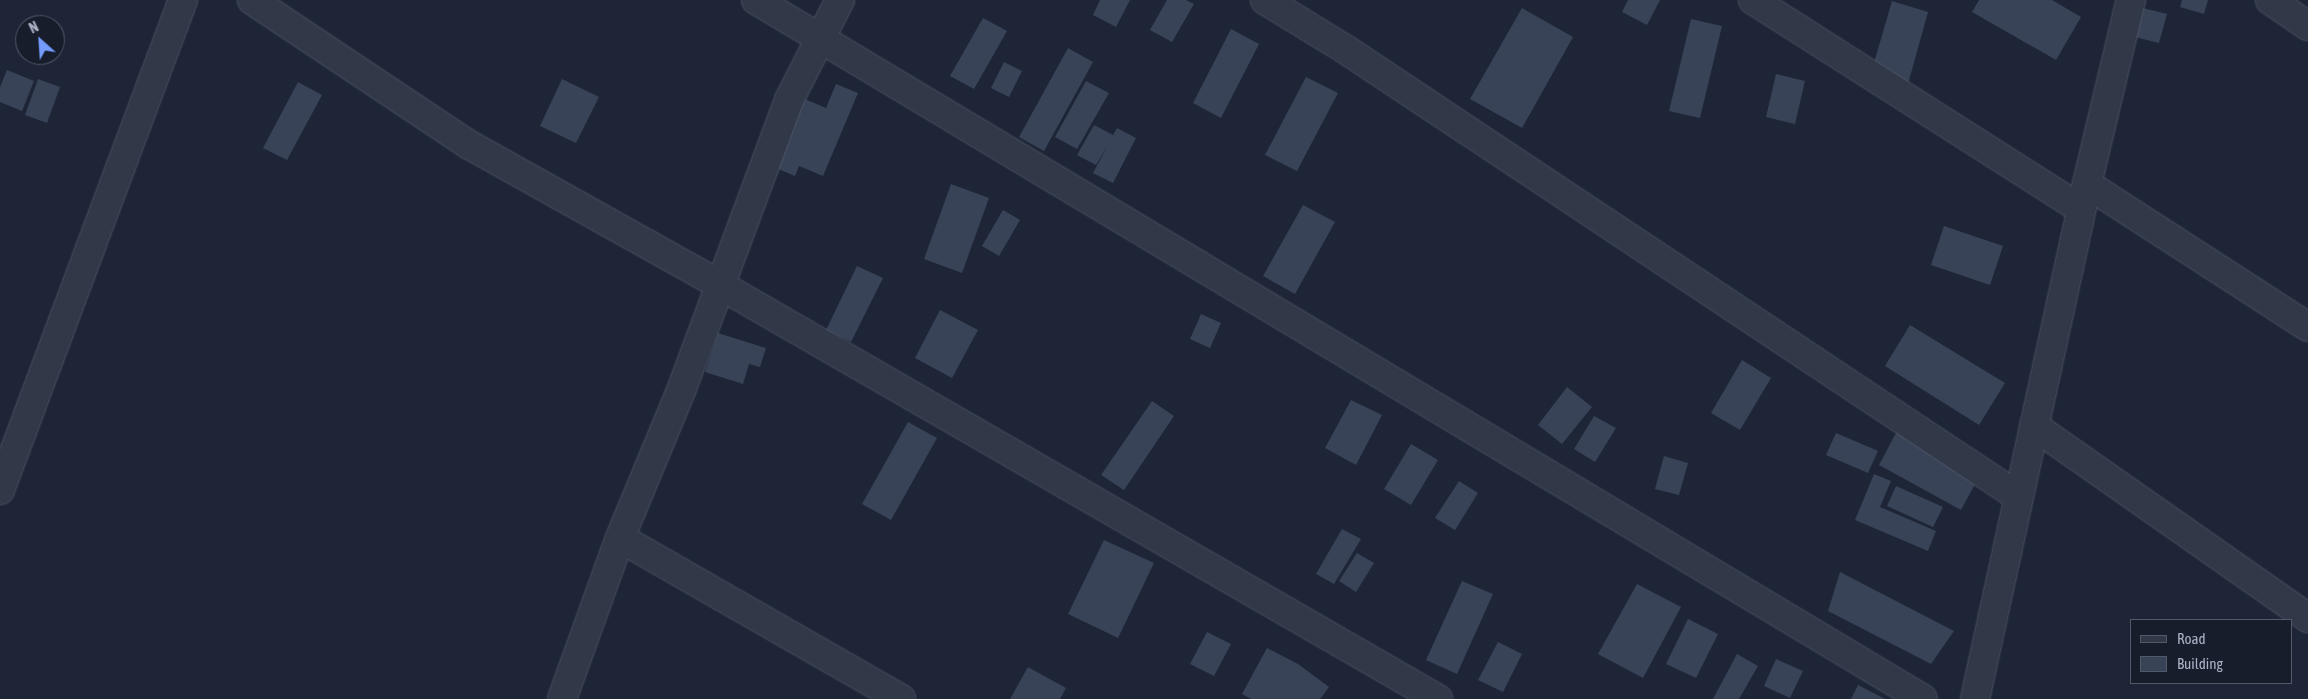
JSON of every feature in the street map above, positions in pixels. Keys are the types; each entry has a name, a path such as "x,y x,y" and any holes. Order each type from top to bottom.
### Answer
{"street":[{"path":"0,490 183,0"},
{"path":"252,0 468,144 720,285 1438,699"},
{"path":"756,0 1923,699"},
{"path":"562,699 620,538 682,388 789,100 840,0"},
{"path":"1265,0 1345,49 2019,497"},
{"path":"1753,0 2308,327"},
{"path":"1975,699 2084,196 2131,0"},
{"path":"2270,0 2308,26"},
{"path":"2034,426 2308,618"},
{"path":"620,538 901,699"}],"building":[{"path":"1100,0 1130,0 1116,27 1093,15"},
{"path":"1167,0 1186,0 1194,4 1172,42 1150,30"},
{"path":"1628,0 1660,0 1647,25 1622,12"},
{"path":"1979,0 2052,0 2081,17 2056,60 1972,12"},
{"path":"2182,0 2208,0 2204,14 2180,7"},
{"path":"1892,1 1928,12 1908,84 1871,73"},
{"path":"1522,8 1573,37 1522,128 1470,99"},
{"path":"2143,8 2167,14 2159,43 2135,37"},
{"path":"983,18 1007,31 974,89 950,76"},
{"path":"1691,19 1722,26 1700,118 1669,111"},
{"path":"1231,29 1259,44 1221,118 1193,103"},
{"path":"1068,48 1093,62 1044,151 1019,137"},
{"path":"1004,62 1022,71 1009,97 991,88"},
{"path":"7,70 34,81 22,111 0,102 0,87"},
{"path":"1776,74 1805,81 1795,124 1766,117"},
{"path":"1306,77 1338,93 1297,171 1265,155"},
{"path":"38,79 60,87 47,123 25,115"},
{"path":"562,79 599,97 576,143 540,126"},
{"path":"1086,81 1109,93 1077,149 1055,137"},
{"path":"298,82 322,95 287,160 263,148"},
{"path":"836,84 858,93 823,176 799,166 795,176 771,166 800,97 826,108"},
{"path":"1094,125 1113,135 1117,128 1136,138 1113,183 1093,173 1107,147 1096,165 1077,155"},
{"path":"951,184 989,198 962,273 924,259"},
{"path":"1303,205 1335,222 1295,294 1263,276"},
{"path":"1003,210 1020,220 999,256 982,246"},
{"path":"1944,226 2003,246 1990,285 1931,265"},
{"path":"857,266 883,278 851,342 826,330"},
{"path":"940,310 978,330 952,378 915,358"},
{"path":"1201,314 1221,323 1210,348 1190,339"},
{"path":"1910,325 2005,383 1979,425 1885,366"},
{"path":"718,333 766,348 760,367 749,364 743,384 705,372"},
{"path":"1742,360 1771,378 1740,430 1711,413"},
{"path":"1567,387 1592,407 1562,444 1538,425"},
{"path":"1351,400 1382,415 1356,465 1325,448"},
{"path":"1152,401 1174,416 1124,490 1101,475"},
{"path":"1594,416 1616,428 1595,462 1574,449"},
{"path":"908,422 937,438 891,520 862,504"},
{"path":"1897,431 1980,475 1961,510 1879,465"},
{"path":"1836,433 1878,451 1868,473 1826,455"},
{"path":"1411,444 1438,460 1411,505 1384,489"},
{"path":"1664,456 1688,463 1679,495 1655,489"},
{"path":"1874,474 1891,481 1880,507 1936,531 1928,551 1855,520"},
{"path":"1459,481 1478,493 1455,530 1435,518"},
{"path":"1896,486 1943,507 1933,527 1887,506"},
{"path":"1342,529 1361,539 1334,584 1316,574"},
{"path":"1104,540 1154,563 1118,638 1068,614"},
{"path":"1357,553 1374,563 1356,592 1339,581"},
{"path":"1840,572 1954,631 1931,664 1828,611"},
{"path":"1462,581 1493,594 1457,674 1426,660"},
{"path":"1637,584 1681,607 1643,678 1598,654"},
{"path":"1688,619 1718,634 1696,678 1666,664"},
{"path":"1207,632 1231,644 1214,676 1190,664"},
{"path":"1498,642 1522,654 1503,692 1478,680"},
{"path":"1267,648 1298,664 1329,687 1320,699 1251,699 1242,694"},
{"path":"1737,654 1758,666 1739,699 1713,699"},
{"path":"1776,659 1803,671 1790,698 1764,686"},
{"path":"1028,667 1066,688 1060,699 1010,699"},
{"path":"1858,685 1885,699 1851,699"}]}
